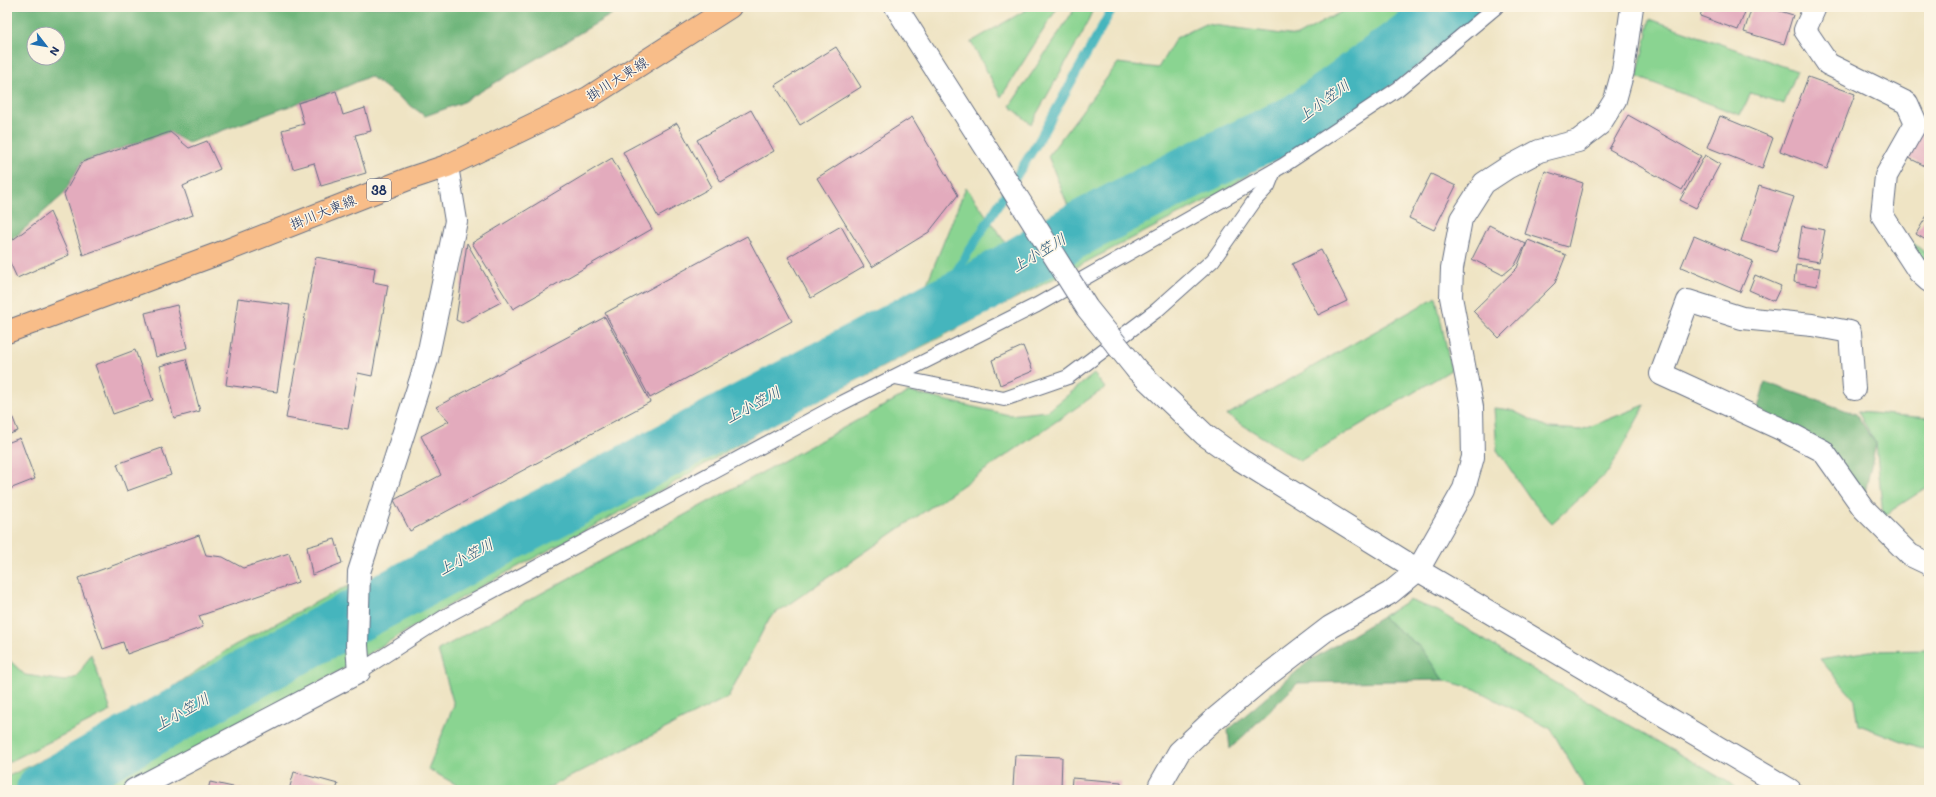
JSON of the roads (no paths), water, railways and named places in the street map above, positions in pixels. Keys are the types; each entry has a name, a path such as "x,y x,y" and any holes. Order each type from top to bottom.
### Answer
{"main road":[{"name":"掛川大東線","path":"7,332 227,250 408,179 447,166 588,98 730,7"}],"street":[{"path":"896,7 1087,308 1137,370 1206,434 1239,459 1418,570 1790,790"},
{"path":"1159,790 1160,785 1179,752 1210,723 1265,677 1330,627 1390,593 1418,570 1464,489 1473,457 1472,407 1451,296 1452,268 1461,219 1484,183 1507,168 1539,151 1578,141 1600,124 1615,100 1623,71 1632,7"},
{"path":"1815,7 1805,30 1828,64 1907,103 1916,123 1886,176 1882,215 1919,272 1929,282"},
{"path":"134,790 359,672 357,645 359,572 427,360 456,221 447,166"},
{"path":"1854,389 1850,332 1812,325 1742,318 1688,301 1661,374 1781,429 1823,451 1864,510 1910,555 1929,564"}],"lane":[{"path":"359,672 446,616 840,404 1037,305 1274,171 1398,88 1496,7"},
{"path":"895,377 1004,399 1068,377 1157,310 1213,260 1255,200 1268,186 1274,171"}],"waterway":[{"path":"932,310 1038,142 1113,7"},
{"name":"上小笠川","path":"43,790 327,631 932,310 981,287 1077,230 1191,171 1299,120 1453,7"}]}
